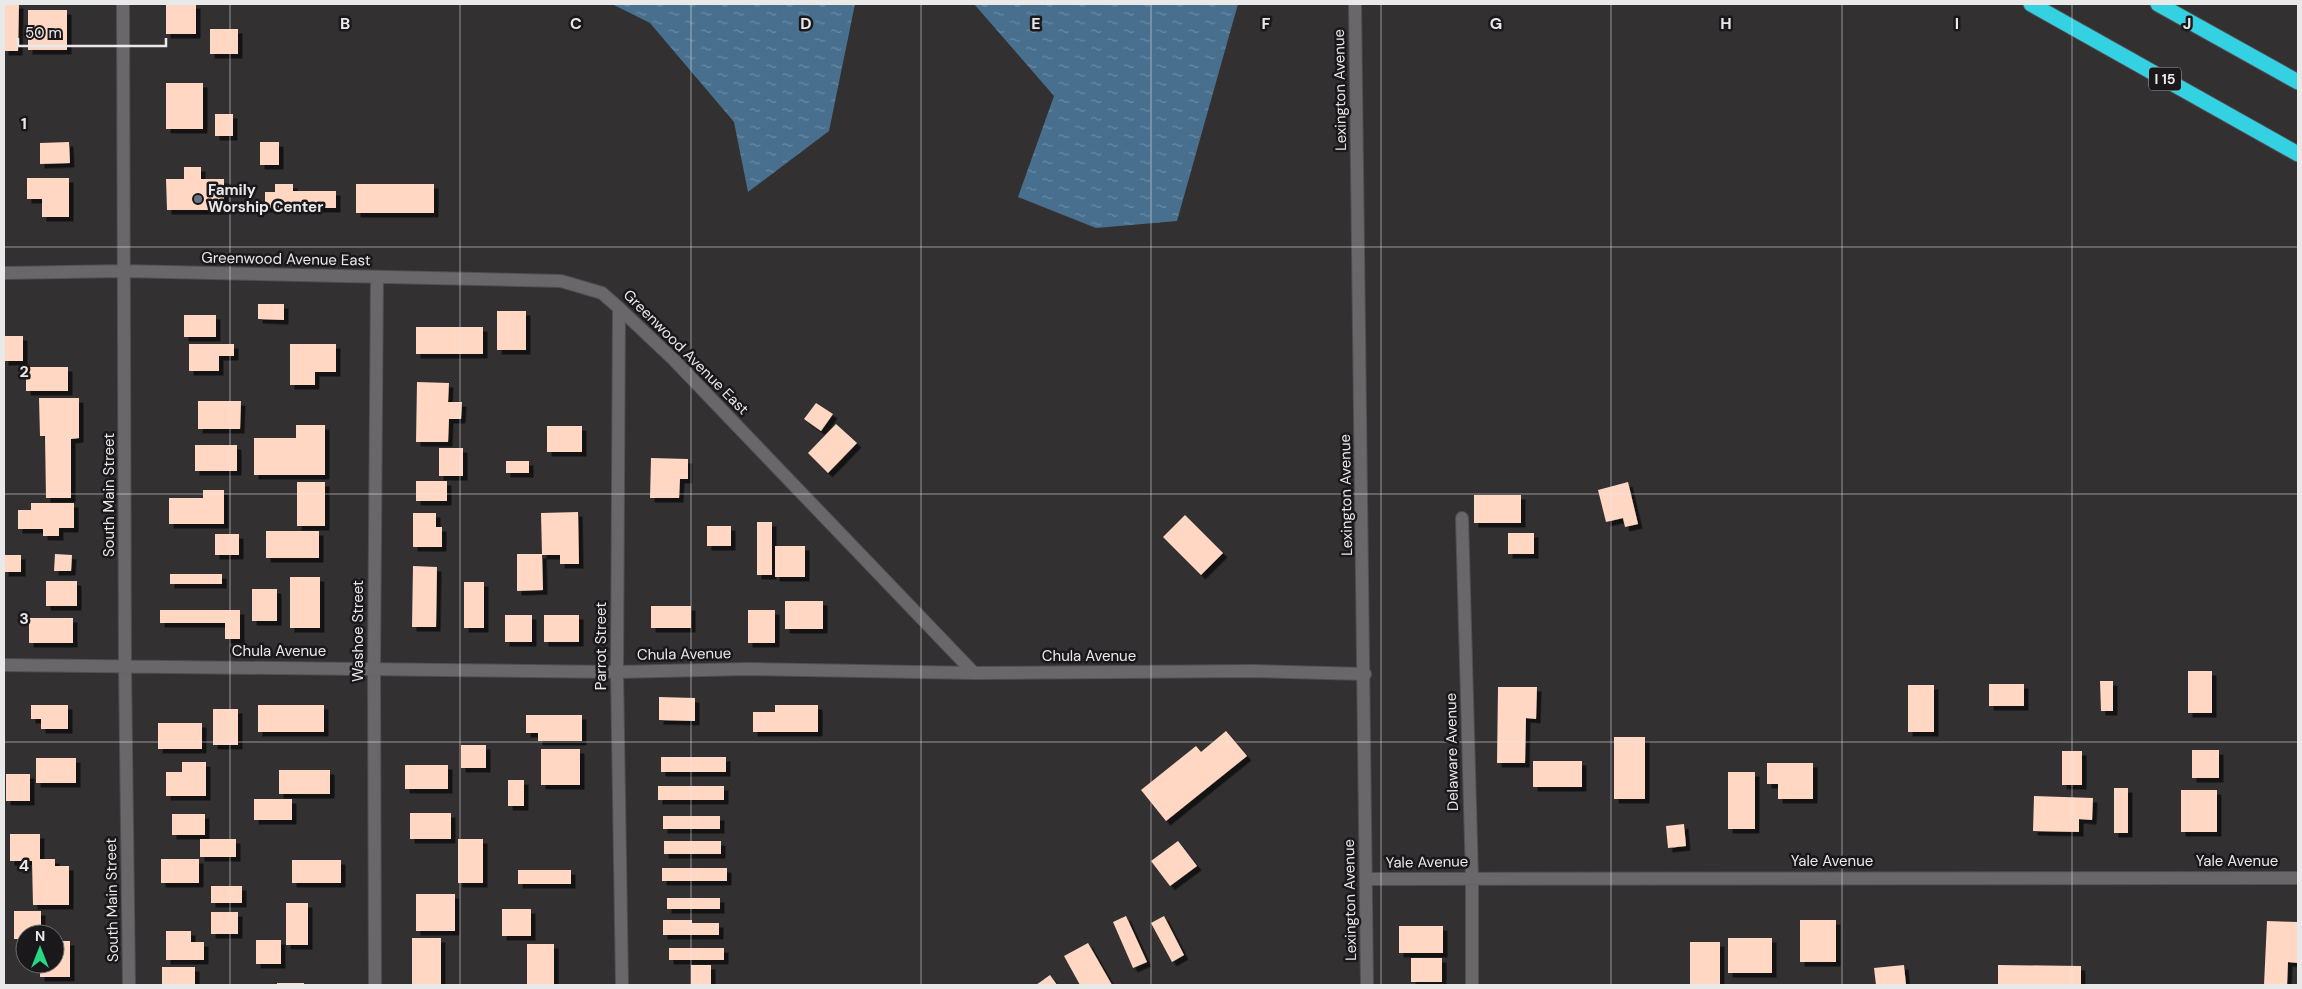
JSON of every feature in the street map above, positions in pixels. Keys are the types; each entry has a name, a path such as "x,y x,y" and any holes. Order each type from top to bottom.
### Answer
{"highway":[{"name":"I 15","path":"2031,4 2298,154"},
{"path":"2158,4 2298,82"}],"street":[{"name":"South Main Street","path":"123,4 125,666 129,985"},
{"name":"Lexington Avenue","path":"1356,4 1367,985"},
{"name":"Greenwood Avenue East","path":"4,273 124,271 561,281 602,292 674,360 974,673"},
{"name":"Washoe Street","path":"375,985 374,668 377,277"},
{"name":"Parrot Street","path":"619,308 617,672 622,985"},
{"name":"Delaware Avenue","path":"1462,518 1472,878 1472,985"},
{"name":"Chula Avenue","path":"4,665 617,672 747,669 974,673 1252,671 1365,674"},
{"name":"Yale Avenue","path":"1366,879 2298,878"}],"water":[{"path":"612,4 855,4 829,131 748,192 734,122 650,23"},
{"path":"974,4 1238,4 1177,221 1096,228 1018,197 1054,96"}],"building":[{"path":"4,4 19,4 18,51 4,51"},
{"path":"166,4 196,4 196,34 166,34"},
{"path":"28,10 67,10 67,50 28,50"},
{"path":"210,29 238,29 238,54 210,54"},
{"path":"166,83 203,83 203,129 166,129"},
{"path":"215,114 233,114 233,136 215,136"},
{"path":"69,142 70,163 40,164 40,143"},
{"path":"260,142 279,142 279,165 260,165"},
{"path":"184,167 201,167 201,179 224,179 224,210 167,210 166,179 184,179"},
{"path":"27,178 69,178 69,217 42,217 42,199 27,199"},
{"path":"275,184 293,184 293,191 336,191 336,208 265,208 265,192 275,192"},
{"path":"356,184 434,184 434,213 356,213"},
{"path":"258,304 284,304 284,320 258,319"},
{"path":"497,311 526,311 526,350 497,350"},
{"path":"184,315 216,315 216,337 184,337"},
{"path":"416,327 483,327 483,354 416,354"},
{"path":"4,336 23,336 23,361 4,361"},
{"path":"189,344 234,344 234,356 219,356 219,371 189,371"},
{"path":"290,344 336,344 336,372 315,372 315,385 290,385"},
{"path":"26,367 68,367 68,391 26,391"},
{"path":"417,382 449,383 448,402 462,402 461,419 449,419 448,442 416,442"},
{"path":"39,398 79,398 79,438 71,439 71,498 46,498 45,436 40,436"},
{"path":"198,401 241,401 240,429 198,429"},
{"path":"816,403 833,414 821,431 804,419"},
{"path":"836,424 857,443 828,473 808,453"},
{"path":"296,425 325,425 325,475 254,475 254,438 296,438"},
{"path":"547,426 582,426 582,452 547,452"},
{"path":"195,445 237,445 237,471 195,471"},
{"path":"439,448 463,448 463,476 439,476"},
{"path":"651,458 688,459 688,479 680,479 679,498 650,498"},
{"path":"506,461 529,461 529,473 506,473"},
{"path":"416,481 447,481 447,501 416,501"},
{"path":"297,482 325,482 325,526 297,526"},
{"path":"1628,482 1638,524 1625,527 1623,518 1606,522 1598,490"},
{"path":"203,490 224,490 224,524 169,524 169,498 203,498"},
{"path":"1474,495 1521,495 1521,523 1474,523"},
{"path":"31,503 74,503 74,528 59,528 59,536 43,536 43,529 18,529 18,510 31,510"},
{"path":"578,512 579,564 560,564 560,555 542,555 541,513"},
{"path":"413,513 436,513 436,527 442,527 442,547 413,547"},
{"path":"1185,515 1223,553 1201,575 1163,537"},
{"path":"757,522 772,522 772,575 757,575"},
{"path":"707,526 731,526 731,546 707,546"},
{"path":"266,531 319,531 319,558 266,558"},
{"path":"1508,533 1534,533 1534,554 1508,554"},
{"path":"215,534 239,534 239,555 215,555"},
{"path":"775,546 805,546 805,577 775,577"},
{"path":"55,554 72,555 71,571 54,571"},
{"path":"517,554 542,554 543,590 517,591"},
{"path":"4,555 21,555 21,572 4,572"},
{"path":"413,566 437,567 436,627 412,627"},
{"path":"170,574 222,574 222,584 170,584"},
{"path":"290,577 320,577 320,628 290,628"},
{"path":"46,581 77,581 77,606 46,606"},
{"path":"464,582 484,582 484,628 464,628"},
{"path":"252,589 277,589 277,621 252,621"},
{"path":"785,601 823,601 823,629 785,629"},
{"path":"651,606 691,606 691,628 651,628"},
{"path":"160,610 240,610 240,639 225,639 225,623 160,623"},
{"path":"748,610 775,610 775,643 748,643"},
{"path":"505,615 532,615 532,642 505,642"},
{"path":"544,615 579,615 579,642 544,642"},
{"path":"29,618 73,618 73,643 29,643"},
{"path":"2188,671 2212,671 2212,713 2188,713"},
{"path":"2100,681 2113,681 2113,711 2101,711"},
{"path":"1989,684 2024,684 2024,706 1989,706"},
{"path":"1908,685 1934,685 1934,732 1908,732"},
{"path":"1498,687 1537,687 1536,719 1526,718 1525,763 1497,763"},
{"path":"659,697 695,698 695,721 659,720"},
{"path":"31,705 68,705 68,729 41,729 41,719 31,719"},
{"path":"258,705 324,705 324,732 258,732"},
{"path":"775,705 818,705 818,732 753,732 753,712 775,712"},
{"path":"213,709 238,709 238,745 213,745"},
{"path":"526,715 582,715 582,741 538,741 538,733 526,733"},
{"path":"158,723 202,723 202,749 158,749"},
{"path":"1226,731 1247,756 1166,821 1141,790 1196,746 1201,752"},
{"path":"1614,737 1645,737 1645,799 1614,799"},
{"path":"461,745 486,745 486,768 461,768"},
{"path":"541,749 580,749 580,785 541,785"},
{"path":"2192,750 2219,750 2219,778 2192,778"},
{"path":"2062,751 2082,751 2082,785 2062,785"},
{"path":"661,757 726,757 726,772 661,772"},
{"path":"36,758 76,758 76,783 36,783"},
{"path":"1533,761 1582,761 1582,787 1533,787"},
{"path":"182,762 206,762 206,796 166,796 166,772 182,772"},
{"path":"1767,763 1813,763 1813,799 1778,799 1778,784 1767,784"},
{"path":"405,765 448,765 448,789 405,789"},
{"path":"279,770 330,770 330,794 279,794"},
{"path":"1728,772 1755,772 1755,829 1728,829"},
{"path":"6,774 30,774 30,801 6,801"},
{"path":"508,780 524,780 524,806 508,806"},
{"path":"658,786 724,786 724,800 658,800"},
{"path":"2114,788 2128,788 2128,833 2114,833"},
{"path":"2181,790 2217,790 2217,832 2181,832"},
{"path":"2034,796 2093,798 2092,820 2079,819 2079,832 2033,831"},
{"path":"254,799 292,799 292,820 254,820"},
{"path":"410,813 451,813 451,839 410,839"},
{"path":"172,814 205,814 205,835 172,835"},
{"path":"663,816 720,816 720,829 663,829"},
{"path":"1684,824 1686,846 1668,848 1666,826"},
{"path":"10,834 40,834 40,859 55,859 55,866 69,866 69,905 33,905 32,861 10,861"},
{"path":"200,839 236,839 236,857 200,857"},
{"path":"458,839 483,839 483,883 458,883"},
{"path":"664,841 721,841 721,854 664,854"},
{"path":"1178,841 1197,866 1170,886 1151,861"},
{"path":"161,859 199,859 199,883 161,883"},
{"path":"292,860 341,860 341,883 292,883"},
{"path":"662,868 727,868 727,881 662,881"},
{"path":"518,870 571,870 571,884 518,884"},
{"path":"211,886 242,886 242,903 211,903"},
{"path":"416,894 455,894 455,931 416,931"},
{"path":"667,898 720,898 720,909 667,909"},
{"path":"286,903 308,903 308,945 286,945"},
{"path":"502,909 531,909 531,936 502,936"},
{"path":"14,911 41,911 41,924 15,924 14,939"},
{"path":"211,912 238,912 238,934 211,934"},
{"path":"1126,916 1147,962 1133,968 1113,922"},
{"path":"1164,916 1184,955 1172,962 1151,923"},
{"path":"663,920 692,920 692,923 719,923 719,935 663,935"},
{"path":"1800,920 1836,920 1836,962 1800,962"},
{"path":"2267,921 2298,922 2298,963 2288,962 2287,985 2264,985"},
{"path":"1399,926 1443,926 1443,953 1399,953"},
{"path":"166,931 191,931 191,942 204,942 204,960 166,960"},
{"path":"412,938 441,938 441,985 412,985"},
{"path":"1728,938 1772,938 1772,973 1728,973"},
{"path":"256,940 281,940 281,964 256,964"},
{"path":"65,941 70,941 70,977 40,977 40,974 65,974"},
{"path":"1690,942 1720,942 1720,985 1690,985"},
{"path":"1088,943 1112,985 1080,985 1064,956"},
{"path":"527,944 554,944 554,985 527,985"},
{"path":"669,948 724,948 724,960 669,960"},
{"path":"1411,958 1442,958 1442,982 1411,982"},
{"path":"691,965 711,965 711,985 691,985"},
{"path":"1904,965 1906,985 1876,985 1874,968"},
{"path":"1998,965 2081,966 2081,985 1998,985"},
{"path":"162,967 195,967 195,985 162,985"},
{"path":"1050,975 1057,985 1036,985"},
{"path":"277,983 304,983 304,985 277,985"}],"place":[{"name":"Family Worship Center","path":"198,199"}]}
